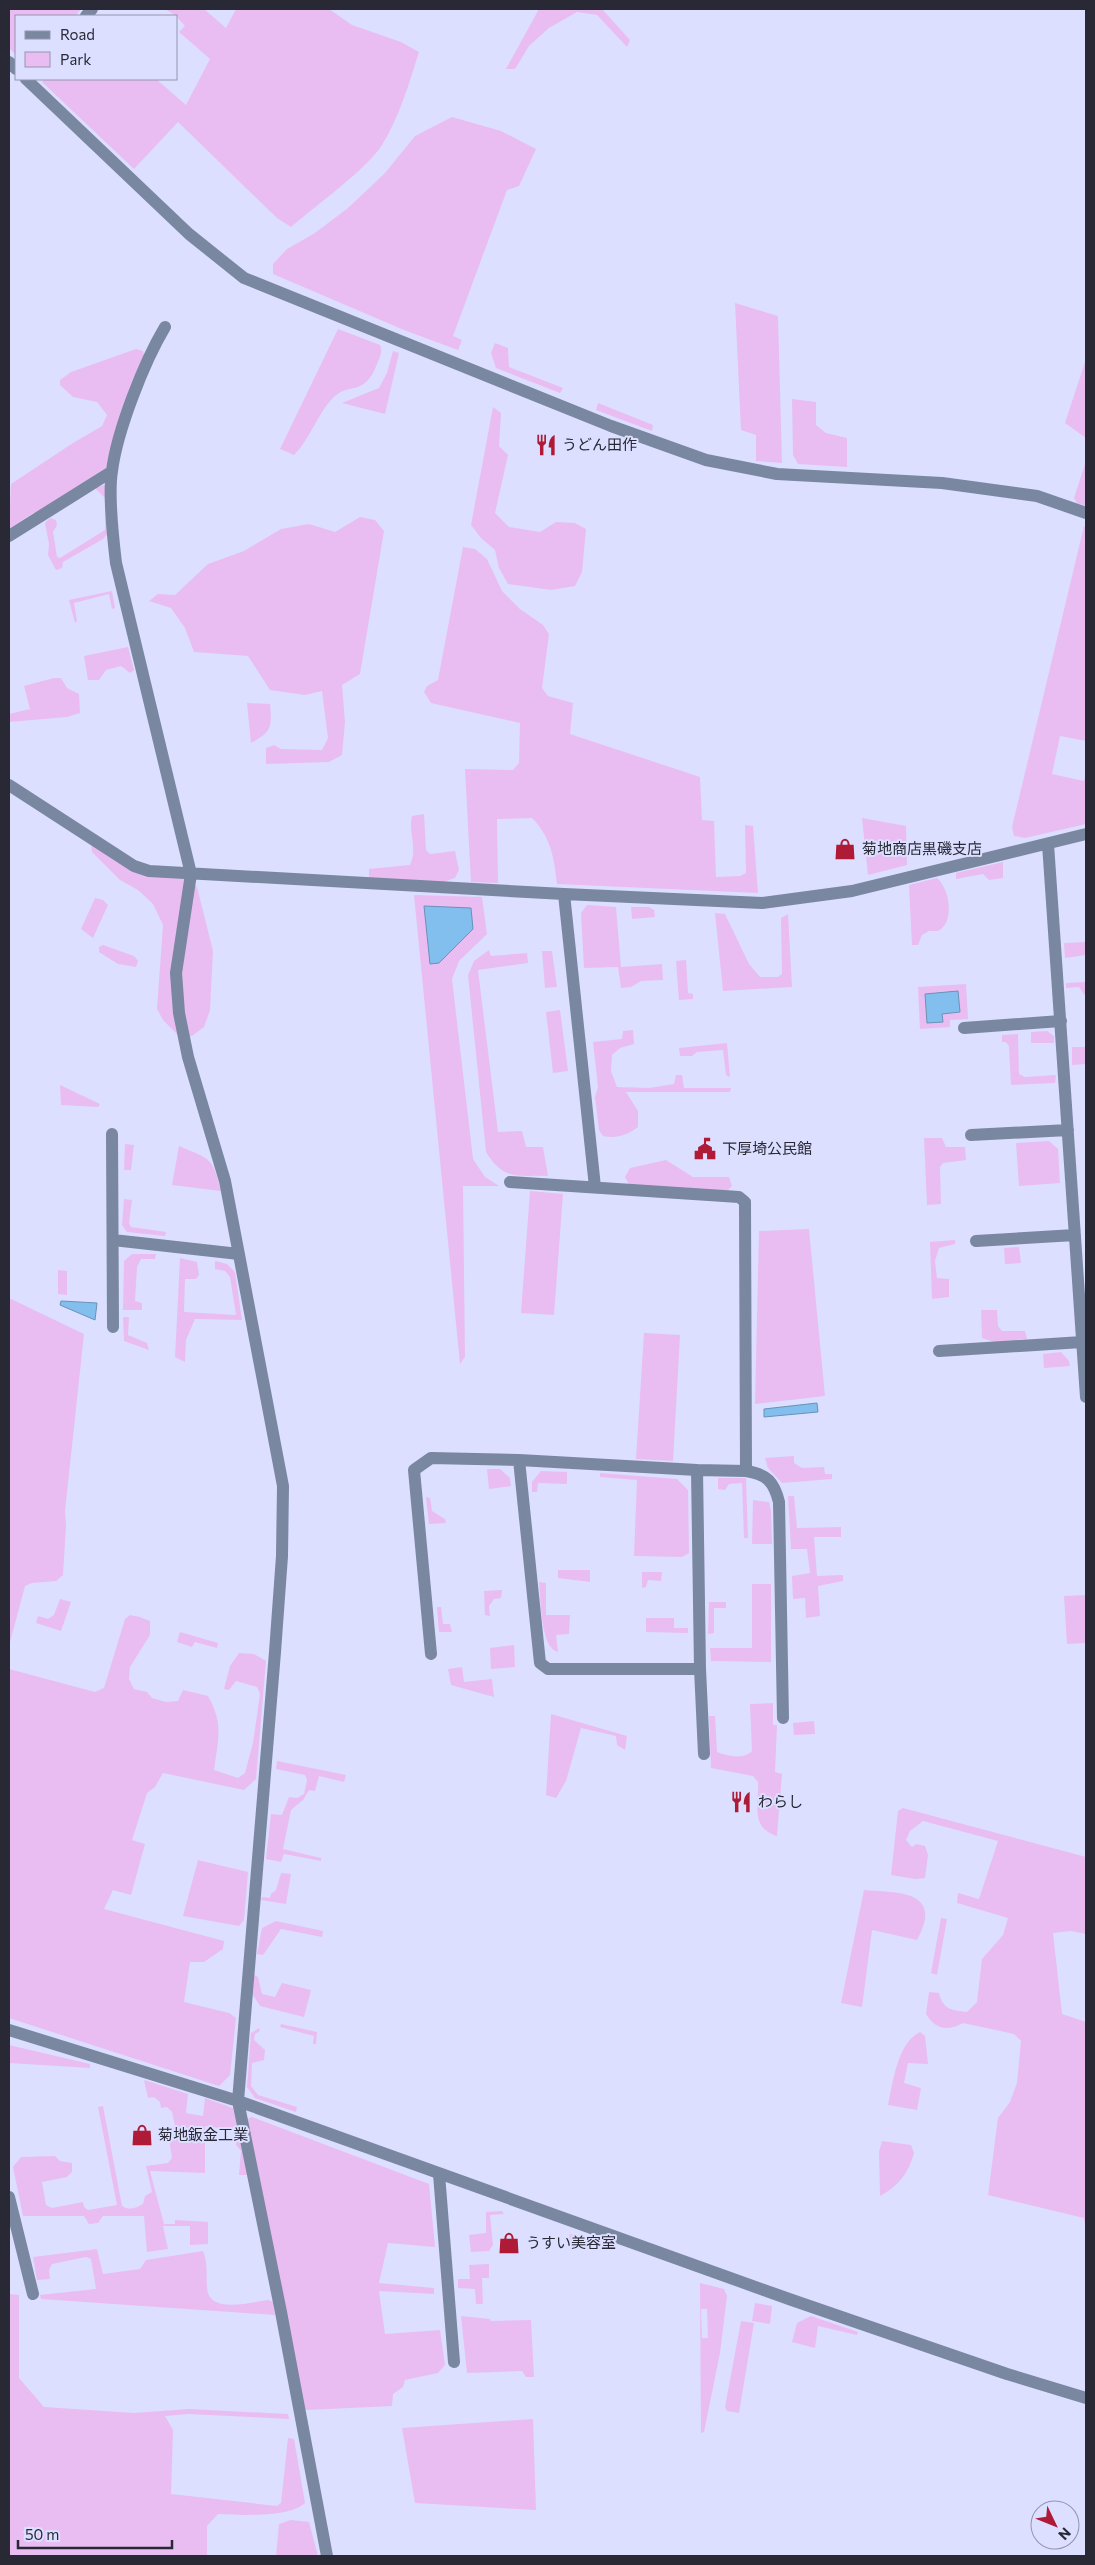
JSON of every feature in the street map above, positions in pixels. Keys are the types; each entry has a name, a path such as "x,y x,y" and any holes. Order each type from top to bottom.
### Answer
{"street":[{"path":"30,80 188,234 244,278 602,422 706,460 777,474 942,483 1037,496 1086,513"},
{"path":"165,327 154,347 125,421 111,472 116,563 191,874 176,973 179,1013 188,1057 225,1181 283,1486 276,1626 238,2101 281,2312 327,2556"},
{"path":"9,536 111,472"},
{"path":"9,785 134,866 149,870 191,874 564,894 762,903 806,899 852,891 1086,834"},
{"path":"1048,844 1075,1235 1083,1314 1082,1342 1086,1397"},
{"path":"564,894 595,1187"},
{"path":"964,1028 1060,1021"},
{"path":"971,1135 1068,1130"},
{"path":"112,1134 113,1327"},
{"path":"510,1182 738,1196 745,1202 746,1471"},
{"path":"976,1241 1075,1235"},
{"path":"112,1240 239,1254"},
{"path":"939,1351 1082,1342"},
{"path":"431,1654 414,1470 431,1458 520,1460 760,1473 776,1487 779,1502 783,1718"},
{"path":"520,1460 540,1663 548,1669 700,1669"},
{"path":"697,1470 700,1669 704,1754"},
{"path":"9,2030 238,2101 788,2299 1007,2374 1086,2398"},
{"path":"439,2174 454,2362"},
{"path":"9,2196 33,2294"}],"green space":[{"path":"9,9 81,9 76,15 15,15 15,54 9,48"},
{"path":"165,9 204,9 226,28 236,9 329,9 352,25 401,42 419,52 399,111 375,155 353,176 291,227 277,218 178,122 134,169 42,82 44,80 157,80 186,105 210,59 179,32 185,26 178,18 178,15"},
{"path":"539,9 602,9 630,40 627,47 597,15 577,12 549,28 529,46 515,69 506,69"},
{"path":"452,117 501,131 536,149 519,186 507,190 453,336 462,340 458,350 404,330 273,274 273,264 287,249 315,233 348,208 385,173 415,136"},
{"path":"735,303 778,316 782,463 756,461 756,435 741,430"},
{"path":"338,329 380,345 380,357 367,382 337,394 331,400 300,449 294,455 280,449"},
{"path":"495,343 508,348 509,367 563,388 560,393 496,368 491,353"},
{"path":"136,349 143,351 145,358 109,466 38,514 33,513 9,529 11,484 102,426 107,415 97,402 73,397 60,385 60,380 71,372"},
{"path":"393,351 399,353 385,414 342,403 379,388 387,373"},
{"path":"1086,359 1086,438 1065,423"},
{"path":"792,399 816,402 816,425 826,433 847,438 847,467 798,464 793,455"},
{"path":"598,403 653,425 652,431 596,410"},
{"path":"493,407 501,413 499,446 508,455 495,513 509,527 540,532 556,522 575,523 586,529 582,572 575,586 551,590 508,584 499,568 495,550 481,538 471,525"},
{"path":"1086,461 1086,506 1077,503 1074,498"},
{"path":"104,485 108,488 109,532 103,539 63,562 62,568 56,570 48,555 49,544 45,523 50,518 56,520 57,525 53,532 57,557 60,558 105,530 106,499 95,488"},
{"path":"360,517 375,520 384,531 360,674 342,685 345,722 342,755 329,762 266,764 266,748 274,745 281,749 322,750 328,738 322,691 305,695 270,690 248,656 194,652 185,628 171,608 149,601 158,594 175,595 208,564 244,551 281,529 309,524 335,532"},
{"path":"1084,526 1086,527 1086,741 1060,736 1052,774 1084,781 1086,771 1086,824 1025,838 1014,836 1012,827"},
{"path":"463,547 475,549 487,559 502,591 520,609 543,625 549,634 542,688 548,696 573,703 570,734 700,777 702,820 714,821 716,877 740,876 746,873 745,825 753,826 758,893 557,884 547,840 532,818 497,819 498,883 471,882 465,769 513,770 519,763 520,723 431,703 424,692 427,686 438,680"},
{"path":"112,591 115,608 112,609 109,594 74,603 77,621 75,623 69,600"},
{"path":"128,647 134,670 130,673 121,666 106,670 99,680 88,680 84,656"},
{"path":"61,678 67,688 79,694 80,713 67,717 9,722 9,714 30,709 24,686"},
{"path":"247,703 270,704 271,718 269,728 263,736 251,743"},
{"path":"424,814 426,850 430,854 455,851 459,870 455,878 443,882 369,878 369,869 410,865 413,853 412,816"},
{"path":"862,818 906,826 907,865 868,875"},
{"path":"91,843 135,870 185,876 197,887 213,951 210,1010 204,1027 192,1036 179,1036 163,1020 157,1009 163,925 153,904 138,890 120,880 92,852"},
{"path":"1003,862 1003,878 989,880 983,874 956,879 956,873"},
{"path":"937,878 948,897 949,913 947,920 938,931 929,931 922,935 918,945 912,945 909,885"},
{"path":"414,895 482,897 487,934 459,961 452,979 473,1159 485,1177 499,1186 463,1186 465,1357 460,1364"},
{"path":"95,898 103,900 108,905 93,938 81,929"},
{"path":"587,905 616,907 621,967 662,964 663,980 641,981 631,987 621,988 618,967 584,968 581,913"},
{"path":"631,907 649,907 654,910 655,917 632,919"},
{"path":"715,913 725,914 749,964 760,977 778,977 782,974 781,918 788,914 792,987 723,991"},
{"path":"1086,942 1086,955 1065,958 1064,943"},
{"path":"103,945 134,956 138,961 136,967 118,964 99,952 99,947"},
{"path":"489,950 491,956 527,953 528,963 478,970 498,1132 522,1131 526,1147 543,1147 548,1176 520,1176 505,1172 499,1168 486,1152 468,975 474,961"},
{"path":"542,951 552,951 557,987 545,988"},
{"path":"686,960 688,993 693,994 693,999 679,1000 676,961"},
{"path":"1086,982 1086,997 1079,987 1066,988 1066,983"},
{"path":"966,984 968,1019 950,1020 950,1027 920,1029 918,987","holes":["958,991 960,1012 942,1014"]},
{"path":"560,1010 568,1071 553,1073 546,1012"},
{"path":"633,1030 634,1044 620,1048 612,1055 611,1071 617,1087 649,1088 674,1084 676,1075 682,1075 684,1088 731,1088 730,1092 626,1092 638,1111 638,1127 622,1136 603,1136 599,1130 595,1097 598,1087 593,1042 622,1039 623,1031"},
{"path":"1047,1031 1054,1036 1054,1043 1031,1043 1031,1032"},
{"path":"1018,1034 1019,1074 1025,1077 1056,1075 1055,1083 1011,1085 1009,1046 1006,1042 1002,1042 1002,1035"},
{"path":"727,1043 730,1077 726,1075 723,1050 697,1052 692,1056 680,1056 679,1048"},
{"path":"1072,1047 1085,1047 1086,1064 1072,1065"},
{"path":"60,1085 100,1104 98,1107 61,1105"},
{"path":"924,1138 942,1138 946,1147 965,1147 966,1160 943,1163 940,1167 941,1204 927,1205"},
{"path":"1049,1141 1058,1149 1060,1183 1019,1186 1016,1143"},
{"path":"125,1144 134,1145 131,1170 124,1170"},
{"path":"179,1146 209,1161 215,1171 221,1191 172,1185"},
{"path":"666,1160 693,1177 729,1177 732,1186 725,1193 630,1186 625,1177 630,1168"},
{"path":"530,1191 563,1194 554,1315 521,1313"},
{"path":"124,1199 132,1200 129,1223 131,1227 166,1232 165,1236 127,1232 122,1225"},
{"path":"809,1229 825,1396 755,1404 759,1231"},
{"path":"955,1240 955,1244 939,1248 935,1261 937,1278 949,1279 949,1297 932,1299 930,1242"},
{"path":"1019,1247 1021,1263 1005,1264 1004,1248"},
{"path":"132,1254 156,1254 155,1259 141,1259 137,1267 135,1301 142,1303 142,1310 123,1310 124,1261"},
{"path":"180,1258 197,1262 199,1275 196,1279 185,1279 184,1312 236,1315 230,1277 225,1271 215,1269 215,1261 227,1264 235,1272 242,1320 195,1319 186,1340 185,1362 175,1357"},
{"path":"58,1270 67,1271 67,1295 58,1294"},
{"path":"9,1298 84,1334 65,1511 63,1575 56,1581 32,1583 25,1586 9,1646"},
{"path":"981,1310 997,1310 998,1326 1002,1331 1025,1331 1027,1339 995,1342 982,1338"},
{"path":"123,1317 129,1317 128,1335 147,1343 149,1350 124,1341"},
{"path":"644,1333 680,1335 673,1461 636,1459"},
{"path":"1061,1352 1069,1361 1070,1366 1044,1368 1043,1354"},
{"path":"794,1456 794,1463 802,1468 824,1467 825,1474 832,1474 832,1479 782,1483 768,1468 765,1458"},
{"path":"487,1469 500,1469 510,1478 511,1486 489,1489"},
{"path":"541,1471 567,1472 567,1484 538,1483 537,1492 532,1492 532,1482"},
{"path":"600,1473 677,1479 688,1490 689,1553 682,1557 634,1556 637,1480 600,1477"},
{"path":"718,1478 746,1478 748,1538 744,1538 742,1483 729,1484 725,1490 718,1489"},
{"path":"788,1496 794,1496 797,1528 841,1527 841,1537 814,1537 817,1576 843,1575 843,1581 818,1586 820,1616 806,1618 805,1598 793,1599 792,1576 810,1573 807,1549 791,1549"},
{"path":"426,1497 430,1498 432,1511 445,1519 446,1523 429,1524"},
{"path":"753,1500 769,1502 772,1544 752,1544"},
{"path":"558,1570 590,1570 590,1582 558,1578"},
{"path":"642,1572 662,1572 661,1581 648,1580 646,1587 642,1588"},
{"path":"539,1582 546,1583 546,1615 570,1615 569,1634 556,1635 558,1652 548,1642 542,1622"},
{"path":"752,1584 771,1584 771,1662 711,1661 710,1648 752,1648"},
{"path":"502,1590 501,1598 494,1599 489,1606 490,1616 485,1615 484,1591"},
{"path":"1086,1595 1086,1643 1067,1644 1064,1596"},
{"path":"60,1599 71,1602 61,1631 36,1623 38,1616 48,1619 54,1615"},
{"path":"709,1602 726,1602 726,1608 714,1608 714,1633 708,1634"},
{"path":"437,1607 441,1607 443,1624 450,1624 452,1632 439,1632"},
{"path":"130,1615 150,1621 150,1635 130,1667 129,1679 134,1689 147,1692 152,1698 166,1702 178,1701 183,1690 208,1696 218,1724 214,1770 238,1778 245,1773 253,1743 260,1694 257,1687 236,1681 229,1690 224,1689 230,1666 239,1653 254,1654 266,1661 256,1779 244,1790 163,1773 155,1787 147,1793 132,1840 145,1844 131,1895 113,1890 104,1909 224,1941 223,1949 204,1962 190,1962 184,2002 229,2013 236,2018 230,2075 219,2086 9,2018 9,1669 95,1692 104,1688 125,1619"},
{"path":"646,1618 674,1618 674,1628 688,1628 688,1633 646,1632"},
{"path":"180,1632 218,1643 217,1648 195,1642 192,1647 177,1642"},
{"path":"514,1645 515,1667 491,1669 490,1648"},
{"path":"462,1667 464,1682 492,1679 494,1697 451,1685 448,1669"},
{"path":"773,1703 773,1725 777,1725 775,1772 782,1774 777,1836 768,1832 759,1821 757,1807 758,1782 753,1776 711,1768 709,1716 715,1716 717,1752 731,1756 744,1756 752,1751 750,1704"},
{"path":"551,1714 627,1736 625,1750 617,1745 616,1736 581,1728 566,1781 556,1798 546,1795"},
{"path":"814,1721 815,1734 794,1735 793,1723"},
{"path":"277,1761 346,1775 344,1782 319,1776 315,1791 309,1790 303,1800 291,1810 283,1849 321,1858 321,1861 284,1854 281,1862 266,1859 271,1814 282,1815 289,1797 297,1798 304,1794 307,1780 305,1775 276,1769"},
{"path":"903,1808 1086,1857 1086,1934 1071,1931 1053,1933 1062,2014 1086,2022 1086,2231 1084,2218 988,2195 998,2118 1010,2102 1017,2083 1021,2041 1014,2034 963,2023 952,2028 942,2028 933,2023 926,2014 929,1992 939,1993 946,2006 957,2011 967,2012 977,2002 982,1959 1003,1935 1008,1918 957,1903 958,1893 979,1899 998,1841 923,1821 910,1831 906,1840 912,1847 916,1844 925,1846 928,1855 925,1878 915,1879 891,1875 898,1811"},
{"path":"198,1860 248,1872 244,1920 239,1926 183,1916"},
{"path":"281,1873 291,1874 286,1904 261,1900 262,1897 270,1898 271,1894 276,1890"},
{"path":"864,1890 891,1892 914,1897 921,1903 925,1912 924,1924 917,1940 872,1930 862,2007 841,2003"},
{"path":"941,1918 947,1919 937,1975 931,1973"},
{"path":"276,1921 323,1931 322,1937 281,1929 263,1955 257,1954 262,1928"},
{"path":"254,1975 258,1977 262,1994 275,1997 282,1983 311,1990 304,2017 260,2006 253,1995"},
{"path":"281,2024 317,2032 316,2044 313,2044 314,2036 280,2027"},
{"path":"259,2028 260,2031 255,2034 254,2040 265,2050 264,2060 252,2063 251,2086 258,2095 297,2107 296,2112 255,2098 247,2087 251,2033"},
{"path":"920,2032 925,2036 928,2064 908,2063 904,2083 921,2088 917,2110 888,2105 894,2075 901,2054 912,2037"},
{"path":"9,2045 90,2064 90,2068 9,2063"},
{"path":"144,2080 188,2094 186,2113 203,2116 205,2098 233,2108 248,2175 239,2175 241,2151 236,2145 237,2133 234,2130 205,2126 205,2173 150,2171 164,2224 175,2224 175,2220 208,2222 208,2244 190,2245 190,2226 163,2226 168,2249 147,2252 144,2216 103,2216 98,2223 89,2224 84,2216 23,2216 13,2167 21,2157 55,2156 60,2161 72,2163 72,2172 67,2177 42,2182 46,2205 52,2208 83,2202 84,2207 88,2210 117,2205 98,2107 103,2106 122,2206 132,2208 143,2204 145,2196 152,2192 146,2166 168,2163 172,2158 168,2132 175,2126 172,2112 167,2107 161,2108 160,2102 154,2097 148,2098"},
{"path":"252,2117 429,2184 435,2247 388,2243 379,2283 434,2288 434,2294 379,2291 385,2334 440,2330 445,2365 438,2373 405,2380 403,2387 393,2394 392,2406 307,2410 303,2408 245,2120"},
{"path":"882,2141 911,2145 914,2153 902,2178 893,2188 880,2196 879,2152"},
{"path":"502,2211 504,2214 490,2215 493,2245 489,2251 471,2252 469,2235 486,2233 486,2212"},
{"path":"570,2234 592,2241 593,2246 568,2246"},
{"path":"97,2249 103,2274 140,2269 146,2260 203,2251 209,2296 222,2304 232,2305 268,2300 273,2302 275,2315 41,2299 40,2295 96,2289 91,2259 86,2257 52,2264 49,2270 50,2279 37,2280 33,2257"},
{"path":"489,2264 489,2278 482,2278 483,2304 476,2304 475,2289 458,2288 458,2279 470,2279 469,2265"},
{"path":"700,2283 724,2289 727,2296 720,2353 704,2432 701,2433","holes":["701,2309 707,2309 708,2338 702,2338"]},
{"path":"9,2294 19,2295 19,2378 44,2407 134,2413 189,2409 288,2414 289,2419 188,2414 165,2416 173,2430 171,2494 277,2506 281,2503 288,2438 294,2439 305,2503 298,2508 276,2513 251,2515 218,2514 207,2526 207,2556 9,2556"},
{"path":"755,2303 772,2306 770,2324 752,2321"},
{"path":"461,2316 490,2319 491,2321 531,2320 534,2377 526,2377 522,2371 467,2373"},
{"path":"811,2316 858,2332 857,2335 818,2326 815,2348 792,2342 797,2323"},
{"path":"741,2321 754,2323 739,2413 727,2411 725,2407"},
{"path":"533,2419 536,2510 415,2503 402,2428"},
{"path":"291,2520 309,2522 318,2556 276,2556 279,2524"}],"water":[{"path":"424,906 471,908 473,929 439,963 430,964"},
{"path":"958,991 960,1012 942,1014 943,1022 927,1023 925,994"},
{"path":"61,1301 97,1303 95,1320 60,1305"},
{"path":"817,1403 818,1412 764,1417 764,1409"}],"place":[{"name":"うどん田作","path":"546,445"},
{"name":"菊地商店黒磯支店","path":"845,849"},
{"name":"下厚埼公民館","path":"705,1149"},
{"name":"わらし","path":"741,1802"},
{"name":"菊地鈑金工業","path":"142,2135"},
{"name":"うすい美容室","path":"509,2243"}]}
